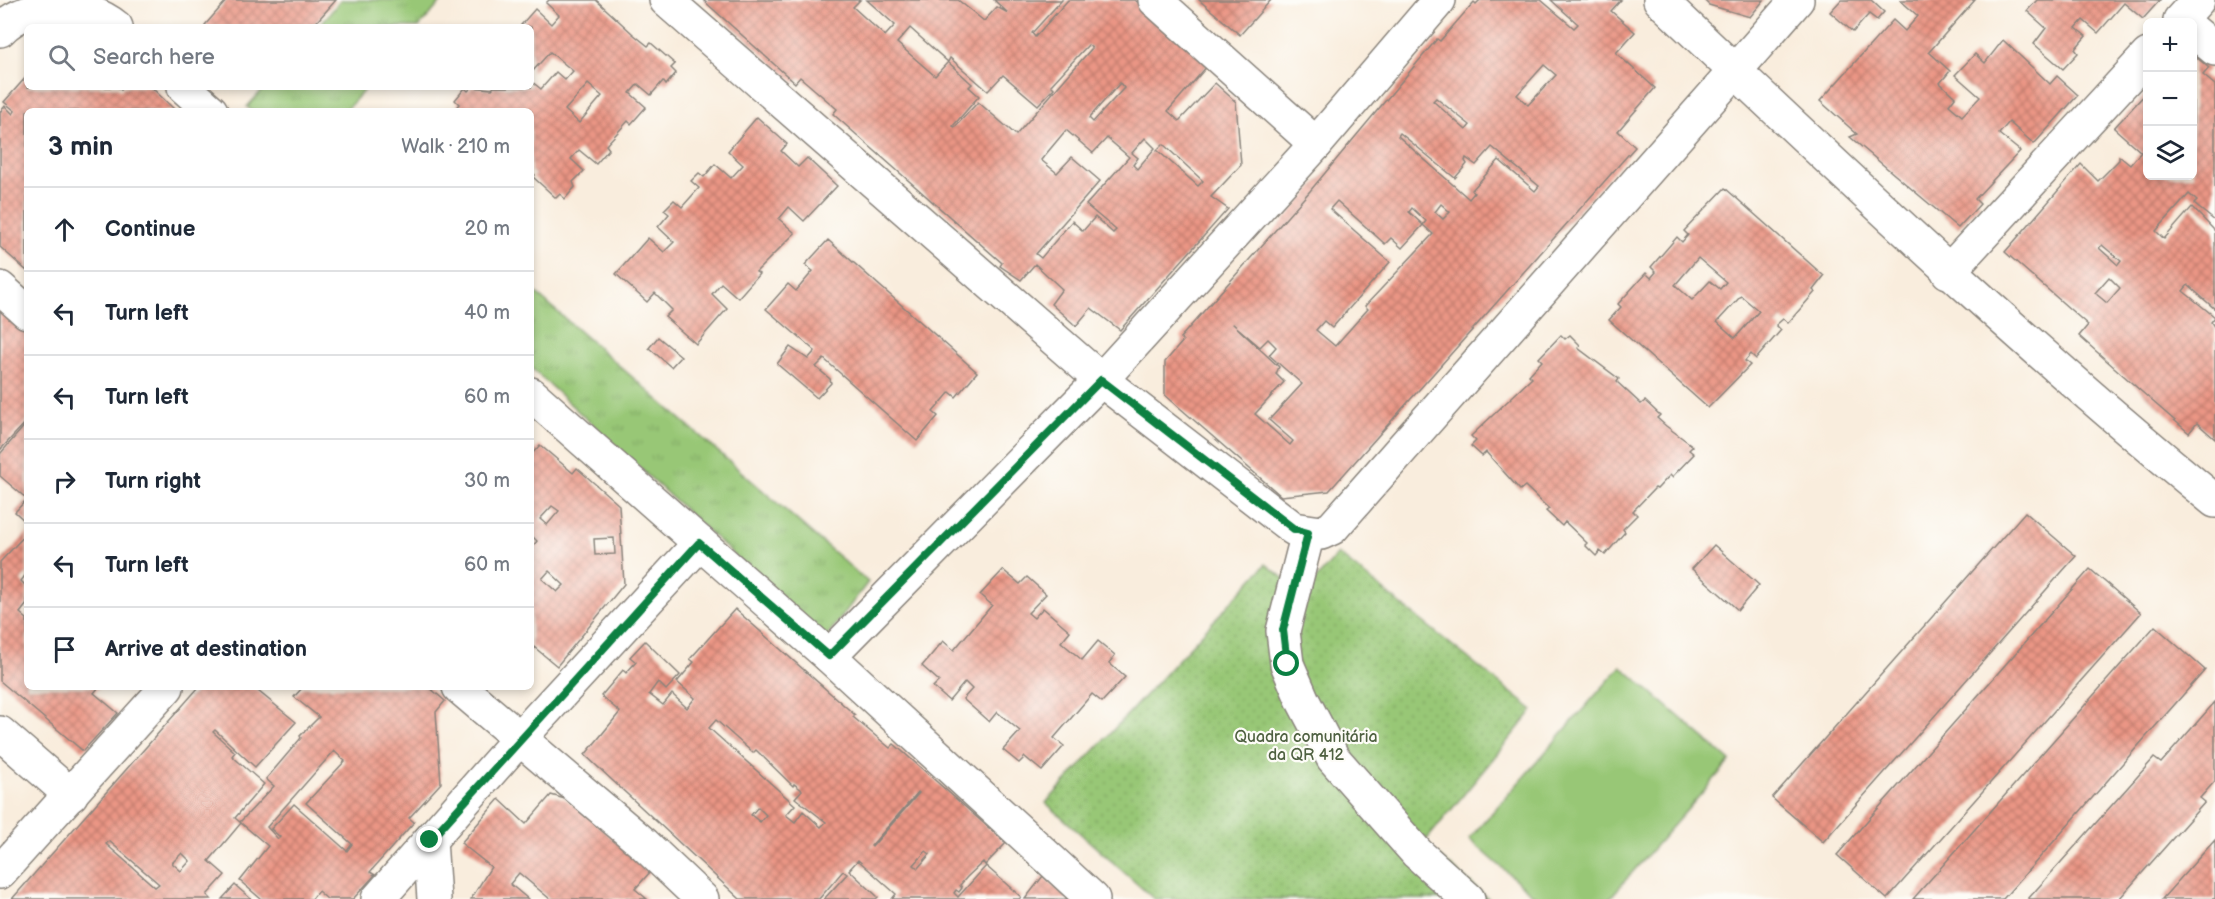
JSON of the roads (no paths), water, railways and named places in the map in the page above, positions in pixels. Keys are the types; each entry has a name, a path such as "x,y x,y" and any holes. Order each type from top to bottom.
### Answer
{"street":[{"path":"666,0 1101,380 1294,529 1308,533 1321,533 1332,528 1797,0"},
{"path":"1155,0 1316,144"},
{"path":"829,656 1101,380 1316,144 1439,0"},
{"path":"1660,0 1948,272 2138,438 2215,501"},
{"path":"0,30 10,20 46,8 81,9 110,24"},
{"path":"2197,30 2215,49"},
{"path":"1948,272 2143,60"},
{"path":"187,90 208,108"},
{"path":"0,288 24,309"},
{"path":"534,397 829,656 1093,899"},
{"path":"1308,533 1283,630 1287,664 1299,692 1333,758 1417,853 1468,899"},
{"path":"378,899 519,739 699,543"},
{"path":"0,872 164,690"},
{"path":"462,690 644,844 702,899"},
{"path":"0,734 71,795"},
{"path":"430,840 435,899"}],"park label":[{"name":"Quadra comunitária da QR 412","path":"1306,746"}]}
